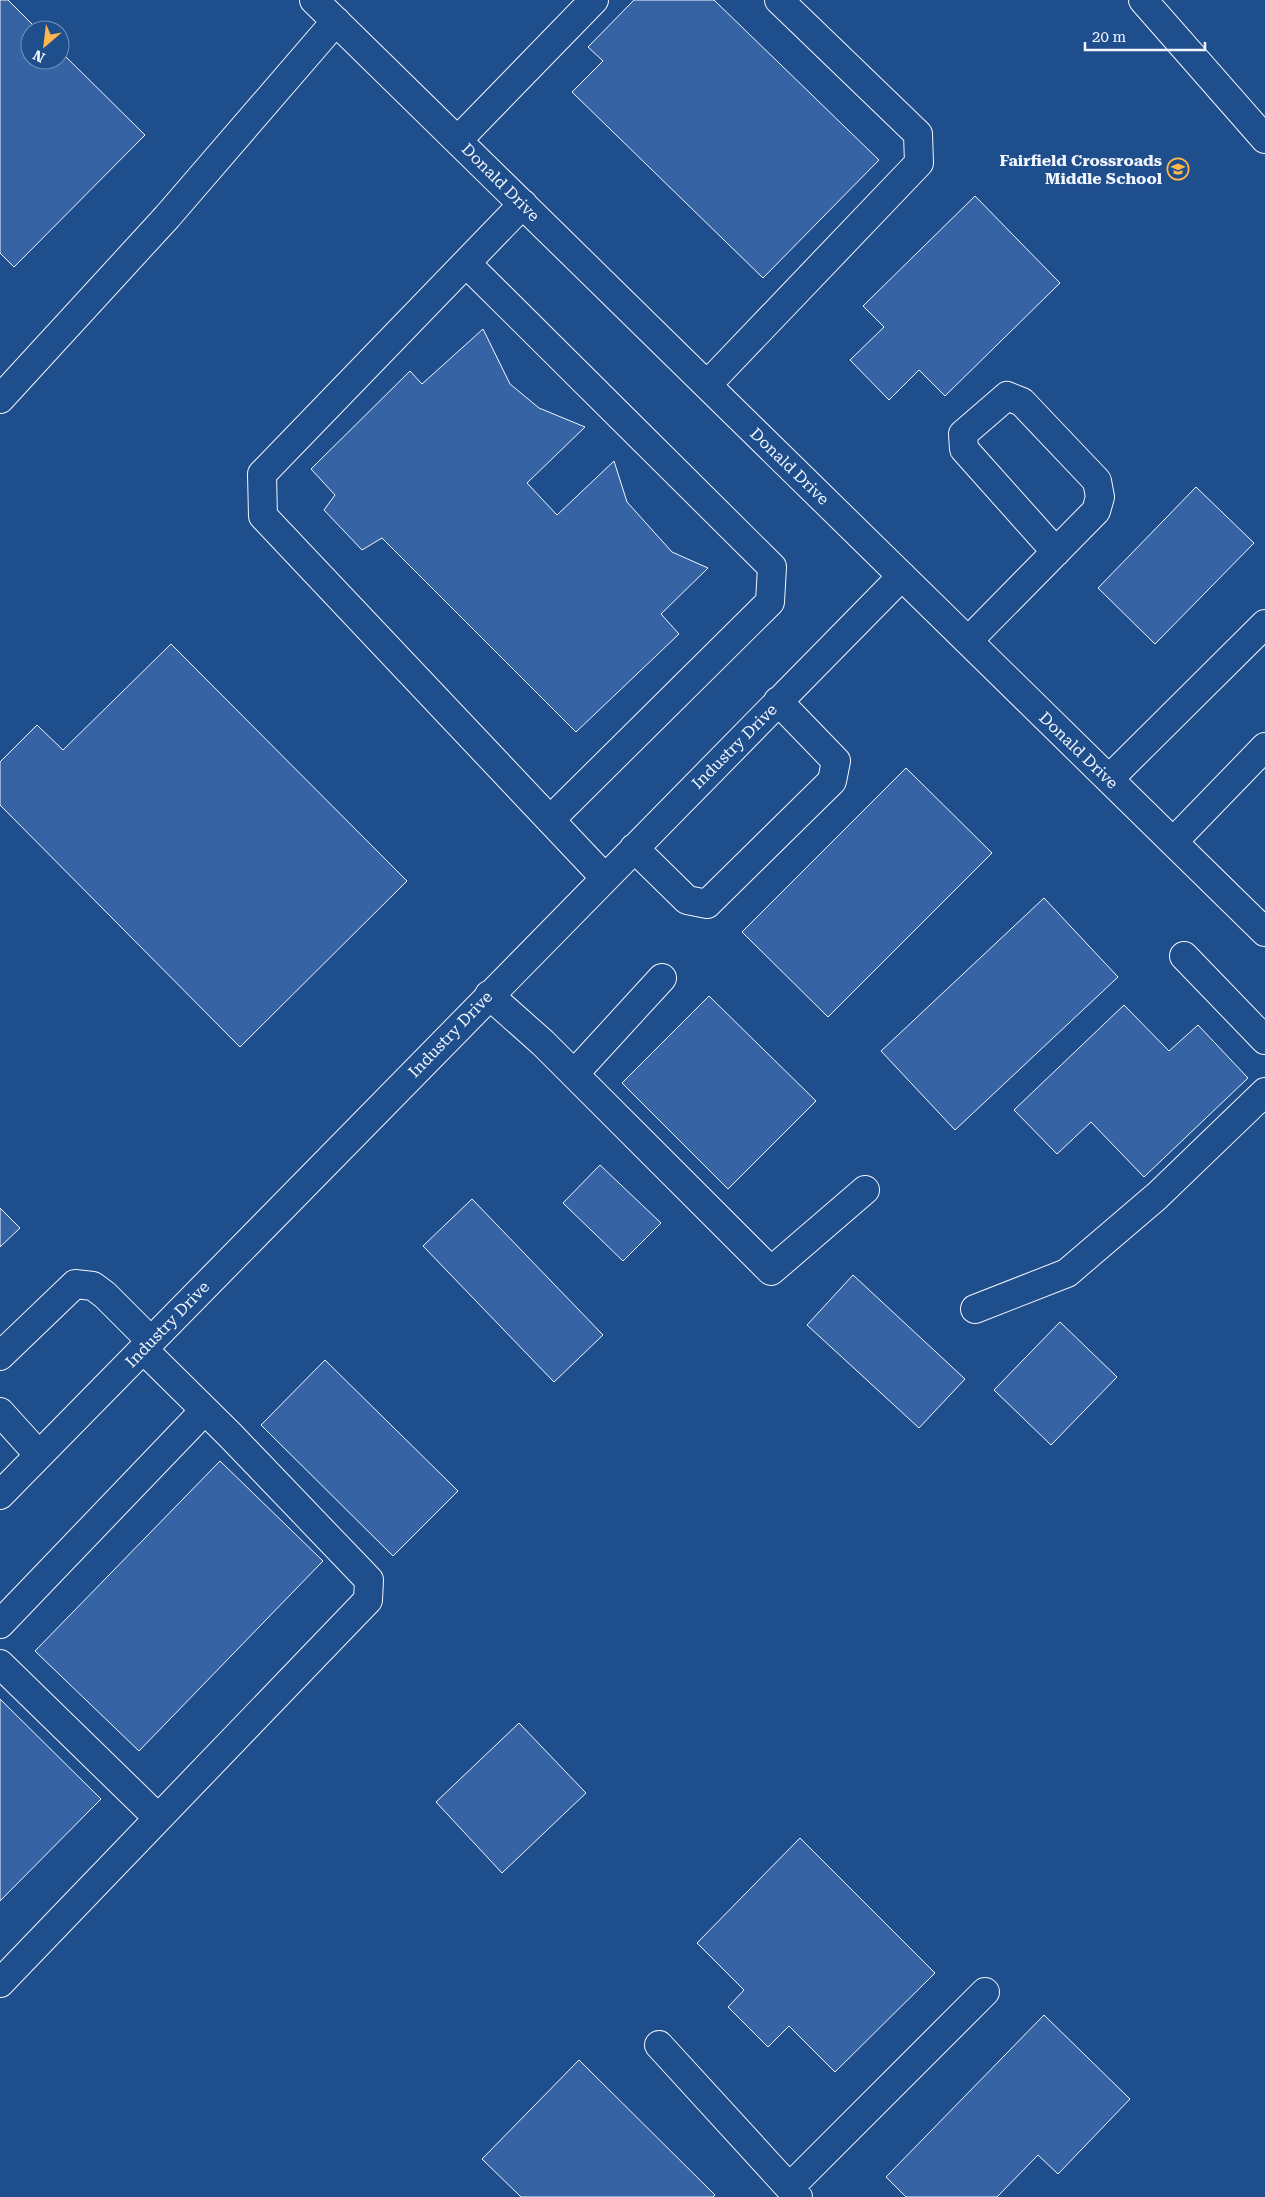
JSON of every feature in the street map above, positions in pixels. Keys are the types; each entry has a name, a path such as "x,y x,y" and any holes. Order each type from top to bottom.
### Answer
{"street":[{"name":"Donald Drive","path":"314,0 1265,932"},
{"path":"458,140 594,0"},
{"path":"708,385 919,163 918,134 779,0"},
{"path":"1143,0 1265,139"},
{"path":"0,399 167,217 336,21"},
{"path":"523,204 262,474 262,516 604,878"},
{"path":"466,263 772,567 770,602 550,820"},
{"path":"968,641 1056,552 1096,510 1100,497 1097,481 1022,402 1006,396 963,434 964,449 1056,552"},
{"name":"Industry Drive","path":"0,1495 902,576"},
{"path":"1110,779 1265,624"},
{"path":"634,848 687,900 706,904 832,781 836,761 778,701"},
{"path":"1172,842 1265,747"},
{"path":"1184,956 1265,1040"},
{"path":"574,1074 662,978"},
{"path":"489,995 543,1043 771,1271 865,1190"},
{"path":"975,1308 1067,1273 1157,1196 1265,1092"},
{"path":"0,1356 75,1284 93,1286 105,1295 205,1410 369,1580 368,1600 0,1983"},
{"path":"0,1624 205,1410"},
{"path":"0,1412 39,1455"},
{"path":"0,1664 158,1818"},
{"path":"659,2045 794,2192 985,1992"}],"building":[{"path":"0,0 8,0 28,20 20,20 20,70 70,70 70,61 145,135 14,267 0,253"},
{"path":"634,0 714,0 879,160 763,278 572,92 603,61 588,47"},
{"path":"975,196 1060,283 945,396 919,370 889,400 850,360 884,327 863,306"},
{"path":"483,329 510,384 539,408 585,427 527,483 557,515 614,461 627,502 672,552 708,568 661,614 679,634 576,732 382,538 362,550 324,510 335,495 311,469 410,371 422,384"},
{"path":"1196,487 1254,543 1155,644 1098,588"},
{"path":"171,644 407,881 240,1047 0,805 0,762 37,725 63,750"},
{"path":"906,768 992,853 828,1017 742,932"},
{"path":"1044,898 1118,977 955,1130 881,1051"},
{"path":"709,996 816,1101 728,1189 622,1083"},
{"path":"1124,1005 1169,1051 1198,1025 1248,1078 1144,1177 1091,1122 1057,1154 1014,1110"},
{"path":"600,1165 661,1223 623,1261 563,1203"},
{"path":"472,1199 603,1335 554,1382 423,1246"},
{"path":"0,1208 20,1228 0,1247"},
{"path":"853,1275 965,1379 919,1428 807,1325"},
{"path":"1060,1322 1117,1377 1051,1445 994,1390"},
{"path":"325,1360 458,1491 393,1556 261,1425"},
{"path":"220,1461 323,1561 139,1751 35,1651"},
{"path":"0,1699 101,1799 0,1901"},
{"path":"519,1723 586,1793 502,1873 436,1802"},
{"path":"800,1838 935,1973 835,2072 789,2026 768,2047 728,2007 744,1990 697,1943"},
{"path":"1044,2015 1130,2099 1058,2174 1038,2155 997,2197 906,2197 886,2177"},
{"path":"579,2060 715,2195 713,2197 521,2197 482,2159"}],"place":[{"name":"Fairfield Crossroads Middle School","path":"1178,169"}]}
